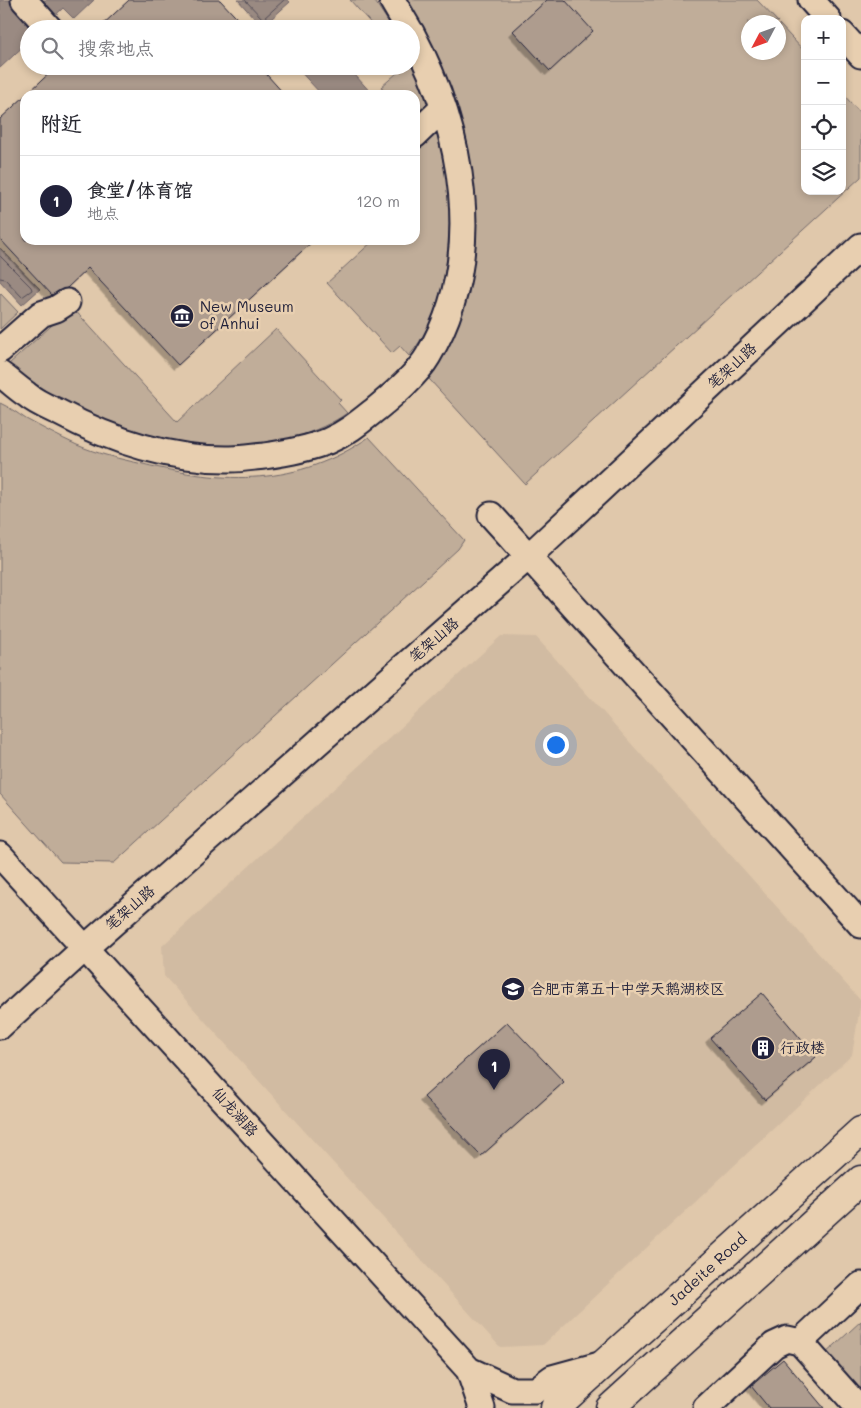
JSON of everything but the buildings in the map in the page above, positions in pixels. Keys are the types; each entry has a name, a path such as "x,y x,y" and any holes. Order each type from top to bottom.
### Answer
{"main road":[{"name":"Jadeite Road","path":"555,1408 861,1131"},
{"path":"610,1408 861,1180"}],"street":[{"path":"24,0 42,20"},
{"path":"392,0 404,20"},
{"path":"811,0 824,15"},
{"path":"846,38 861,55"},
{"path":"0,374 27,396 82,425 140,448 164,453 232,460 287,453 328,441 349,430 387,400 428,357 450,308 459,273 464,226 459,165 443,108 420,49"},
{"path":"420,130 443,108"},
{"name":"笔架山路","path":"0,1026 85,948 528,557 861,246"},
{"path":"0,350 41,314 56,309 67,302"},
{"path":"492,515 861,925"},
{"name":"仙龙湖路","path":"0,855 469,1370"},
{"path":"800,1342 861,1285"},
{"path":"706,1408 774,1345 787,1339 800,1342 858,1408"},
{"path":"469,1370 512,1390 536,1390 552,1378 604,1364"},
{"path":"469,1370 482,1408"}],"shaded area":[{"path":"350,0 374,0 387,20 368,20"},
{"path":"391,0 757,0 771,15 741,15 741,60 786,60 786,32 801,48 801,195 841,195 525,484 419,368 450,308 459,165 420,70 420,20 399,20"},
{"path":"395,75 417,75 430,105 420,114 420,90 383,90 381,87"},
{"path":"846,97 861,114 861,177 846,191"},
{"path":"437,132 449,199 448,241 444,276 435,310 420,342 409,356 400,346 392,353 327,283 369,245 420,245 420,147"},
{"path":"0,293 18,312 0,329"},
{"path":"72,307 177,422 276,329 341,400 338,403 347,413 336,420 294,438 264,445 236,448 216,448 176,443 135,433 97,419 61,401 9,364"},
{"path":"0,403 51,432 93,451 173,471 202,475 260,477 288,473 315,465 342,453 369,437 464,540 458,549 114,863 61,862 0,794"},
{"name":"合肥市第五十中学天鹅湖校区","path":"501,636 536,637 861,1001 852,1055 543,1345 500,1347 164,976 162,946"},
{"path":"861,1321 861,1387 857,1391 824,1355"}],"water":[{"path":"0,0 94,0 74,19 63,8 50,20 20,20 20,49 0,68"},
{"path":"238,0 288,0 290,2 270,20 256,20"},
{"path":"303,75 355,75 369,90 317,90"},
{"path":"0,248 40,289 22,305 0,281"}],"place":[{"name":"New Museum of Anhui","path":"182,316"},
{"name":"合肥市第五十中学天鹅湖校区","path":"513,989"},
{"name":"行政楼","path":"763,1048"},
{"name":"食堂/体育馆","path":"494,1090"}]}
